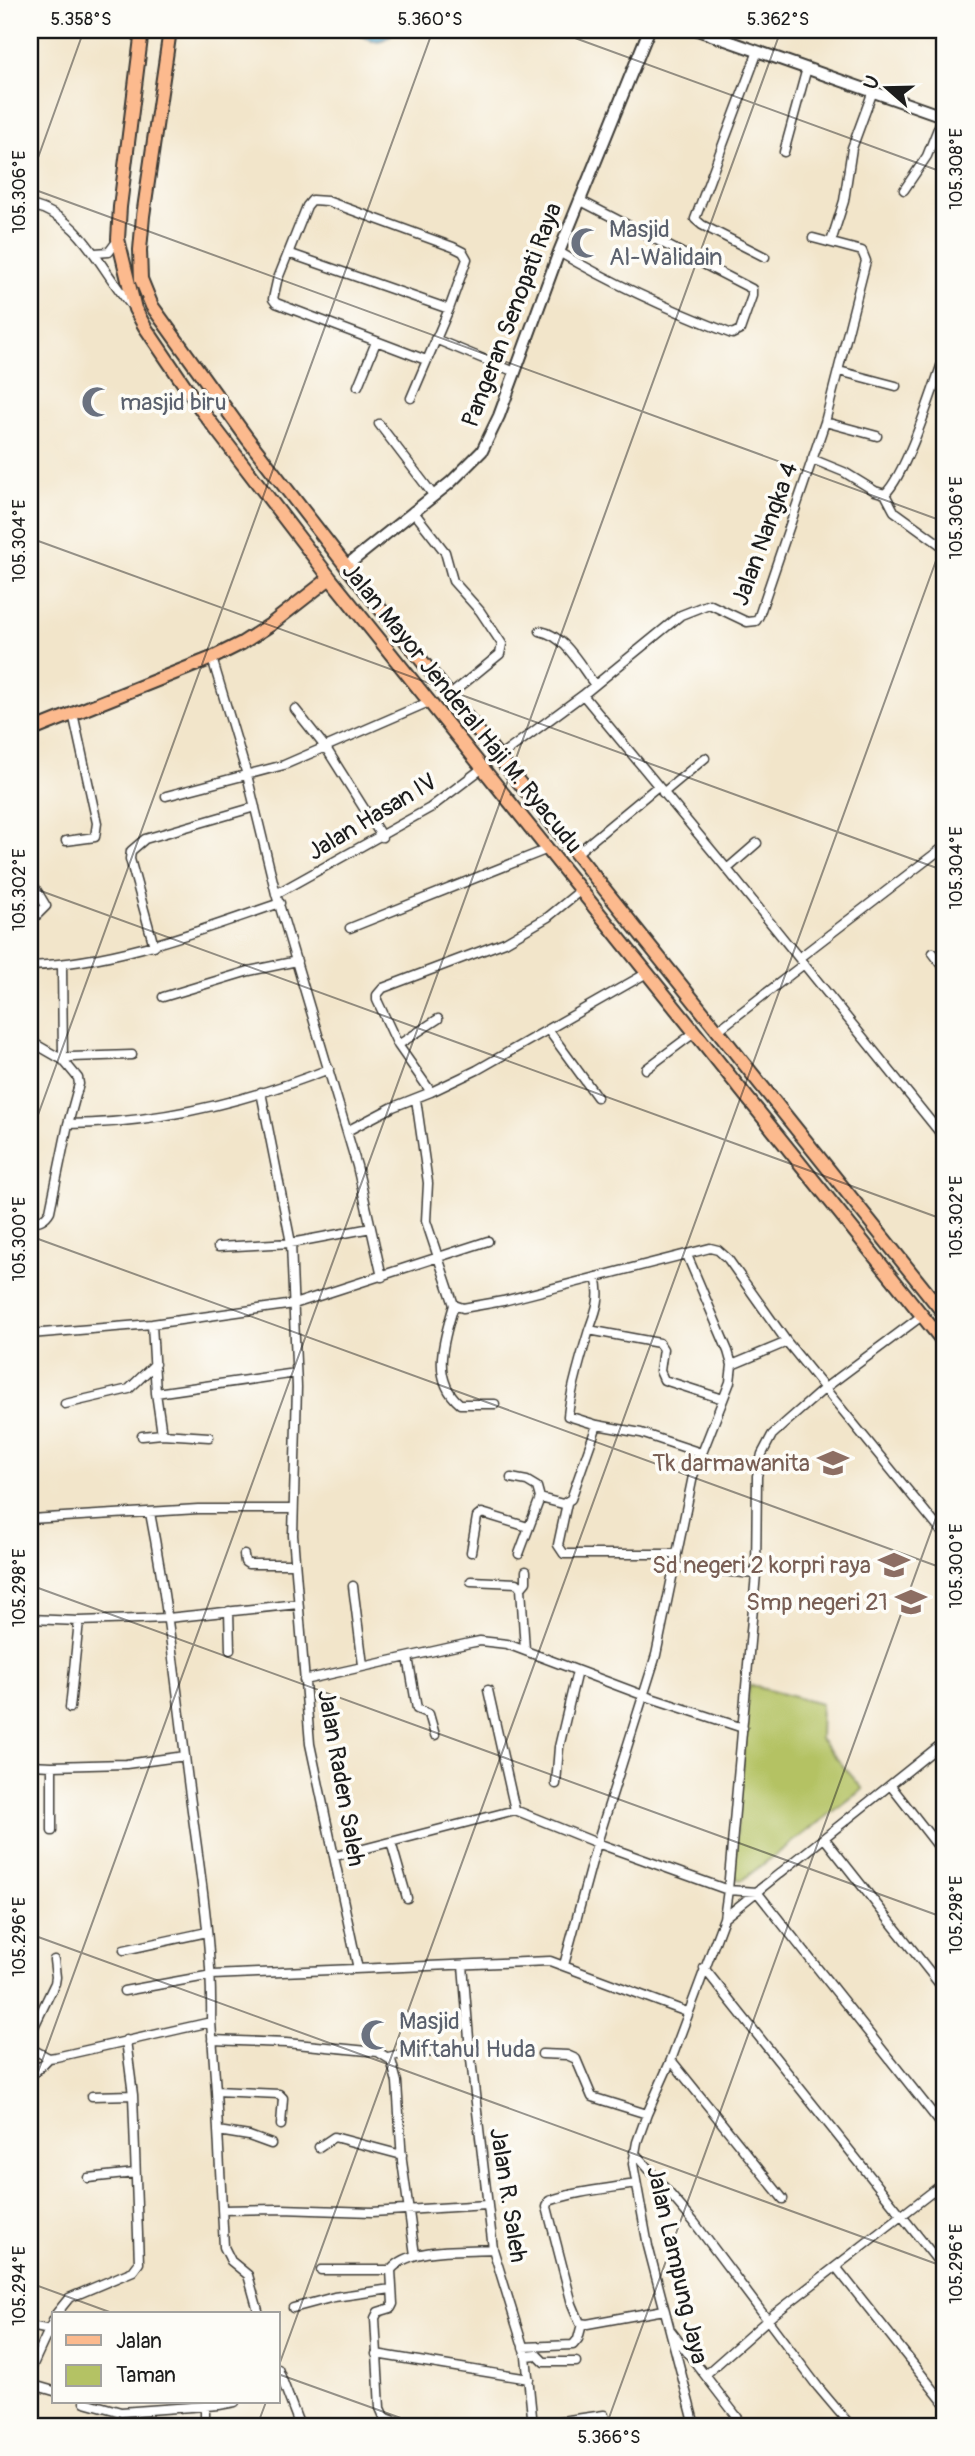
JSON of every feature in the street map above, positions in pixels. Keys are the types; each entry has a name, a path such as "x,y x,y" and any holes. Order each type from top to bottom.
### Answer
{"main road":[{"name":"Jalan Mayor Jenderal Haji M. Ryacudu","path":"142,30 118,239 135,309 202,411 330,578 945,1344"},
{"name":"Jalan Mayor Jenderal Haji M. Ryacudu","path":"170,30 140,250 142,279 152,306 217,399 346,566 717,1031 941,1300 945,1315"},
{"path":"202,411 217,399"},
{"path":"30,731 212,659 270,625 330,578"},
{"path":"601,884 601,893 608,907 601,914"},
{"path":"621,910 613,920 626,937 627,947"}],"street":[{"name":"Pangeran Senopati Raya","path":"346,566 434,496 482,451 499,416 579,200 649,30"},
{"path":"697,30 945,115"},
{"path":"716,30 945,115"},
{"path":"758,51 695,219 765,257"},
{"path":"784,152 807,68"},
{"path":"831,242 844,201 852,148 873,92"},
{"path":"904,190 927,156 945,115"},
{"path":"411,398 467,259 463,252 327,201 312,200 288,253 273,299 276,303 426,360"},
{"path":"559,252 691,318 732,334 740,330 752,289 579,200"},
{"path":"30,205 50,212 71,225 96,253 116,287 135,309"},
{"name":"Jalan Nangka 4","path":"499,757 583,695 681,615 709,604 747,622 756,621 825,422 866,261 862,251 813,237"},
{"path":"96,253 109,252 118,239"},
{"path":"288,253 449,309"},
{"path":"435,339 515,372"},
{"path":"359,386 376,342"},
{"path":"885,494 908,453 945,355"},
{"path":"839,371 896,386"},
{"path":"825,422 877,436"},
{"path":"379,424 434,496"},
{"path":"812,459 844,472 874,491 885,494 894,511 945,548"},
{"path":"413,511 445,552 453,582 480,611 502,644 500,654 450,695"},
{"path":"540,631 563,643 595,685"},
{"path":"212,659 247,775 276,894 347,1131 382,1277"},
{"path":"583,695 945,1139"},
{"path":"166,796 284,765 430,701"},
{"path":"295,709 326,748 382,837"},
{"path":"66,841 90,839 95,837 97,832 73,713"},
{"path":"577,853 705,758"},
{"name":"Jalan Hasan IV","path":"276,894 430,808 484,767"},
{"path":"154,946 130,859 131,851 145,839 255,807"},
{"path":"727,869 757,843"},
{"path":"717,1031 945,846"},
{"path":"350,928 548,849"},
{"path":"30,922 46,906 34,886"},
{"path":"431,1092 398,1045 385,1021 377,995 383,988 505,942 548,917 582,890"},
{"path":"30,951 30,966 62,965 154,946 280,903"},
{"path":"933,953 945,969"},
{"path":"163,997 249,971 297,961"},
{"path":"62,965 63,1060"},
{"path":"347,1131 393,1107 477,1070 647,973"},
{"path":"398,1045 438,1019"},
{"path":"549,1031 597,1097"},
{"path":"646,1069 694,1033"},
{"path":"30,1041 63,1060 78,1078 79,1084 50,1211 38,1222 30,1222"},
{"path":"63,1060 132,1055"},
{"path":"68,1124 171,1116 261,1092 329,1069"},
{"name":"Jalan Raden Saleh","path":"261,1092 291,1243 296,1373 293,1509 295,1564 310,1744 358,1969"},
{"path":"416,1099 428,1183 426,1216 436,1256 454,1306 447,1322 441,1353 442,1373 454,1400 460,1404 495,1404"},
{"path":"218,1247 291,1243 371,1228"},
{"path":"30,1334 152,1324 294,1304 488,1241"},
{"path":"454,1306 463,1308 503,1301 710,1248 722,1252 787,1342 945,1536"},
{"path":"564,1965 597,1843 645,1696 663,1623 686,1501 701,1453 730,1382 733,1365 687,1255"},
{"path":"596,1277 600,1297 589,1330 569,1417 641,1433 701,1453"},
{"name":"Jalan Lampung Jaya","path":"695,2426 648,2246 633,2164 634,2152 647,2114 671,2060 724,1918 729,1891 755,1574 757,1476 762,1454 772,1435 825,1388 923,1315"},
{"path":"152,1324 156,1393 162,1434"},
{"path":"589,1330 659,1343 663,1349 660,1371 664,1380 723,1399"},
{"path":"733,1365 787,1342"},
{"path":"65,1404 129,1389 155,1364"},
{"path":"156,1393 296,1373"},
{"path":"597,1425 573,1494 567,1503 558,1545 564,1553 676,1554"},
{"path":"142,1436 162,1434 209,1437"},
{"path":"510,1478 527,1481 537,1488 540,1498 519,1554"},
{"path":"540,1498 567,1503"},
{"path":"30,1519 198,1509 293,1509"},
{"path":"150,1513 163,1578 212,1975 211,2022 226,2255 247,2275 258,2312"},
{"path":"471,1552 480,1513 528,1527"},
{"path":"244,1555 248,1564 295,1564"},
{"path":"673,1567 755,1574"},
{"path":"520,1588 525,1585 526,1571"},
{"path":"471,1581 517,1583 520,1588 526,1650"},
{"path":"353,1586 363,1665"},
{"path":"30,1619 79,1621 168,1618 298,1604"},
{"path":"229,1611 230,1650"},
{"path":"70,1708 79,1621"},
{"path":"304,1680 480,1641 507,1644 526,1650 645,1696 743,1728"},
{"path":"408,1657 415,1704 420,1712 429,1714 435,1735"},
{"path":"556,1784 559,1747 577,1671"},
{"path":"488,1690 515,1810"},
{"path":"724,1918 945,1741"},
{"path":"30,1765 126,1764 185,1756"},
{"path":"52,1766 52,1831"},
{"path":"891,1786 945,1855"},
{"path":"336,1856 515,1810 729,1891 757,1892 945,2129"},
{"path":"825,1839 945,1991"},
{"path":"391,1842 407,1898"},
{"path":"124,1950 207,1932"},
{"path":"30,2035 55,1983 54,1960"},
{"path":"124,1992 212,1975 550,1961 687,2012"},
{"name":"Jalan R. Saleh","path":"463,1965 493,2249 526,2356 533,2426"},
{"path":"704,1968 945,2270"},
{"path":"30,2077 49,2058 211,2022"},
{"path":"59,2312 69,2298 137,2269 139,2255 133,2095 126,2040"},
{"path":"212,2040 286,2043 378,2052 388,2057 394,2064 397,2082 401,2155 415,2255"},
{"path":"30,2048 49,2058"},
{"path":"388,2057 406,2053 470,2051"},
{"path":"542,2054 567,2055 576,2059 592,2097 647,2114"},
{"path":"671,2060 783,2199"},
{"path":"216,2091 279,2094 283,2098 281,2125"},
{"path":"92,2096 133,2095"},
{"path":"218,2131 249,2136 271,2144"},
{"path":"319,2147 334,2137 401,2155"},
{"path":"634,2152 694,2222 818,2387 851,2426"},
{"path":"88,2178 135,2173"},
{"path":"705,2375 769,2319 945,2182"},
{"path":"582,2324 572,2304 547,2205 554,2199 582,2192 636,2184"},
{"path":"222,2210 282,2209 341,2213 487,2205"},
{"path":"409,2426 387,2419 380,2413 376,2318 378,2312 391,2308 391,2270 397,2263 428,2252 493,2249"},
{"path":"836,2267 945,2404"},
{"path":"321,2270 391,2270"},
{"path":"293,2308 334,2297 391,2289"},
{"path":"582,2324 664,2310"},
{"path":"523,2347 573,2345 578,2339 582,2324"},
{"path":"30,2371 52,2325"},
{"path":"30,2326 50,2330"},
{"path":"669,2328 744,2426"},
{"path":"376,2354 529,2379"},
{"path":"526,2356 537,2355 544,2362 576,2362"},
{"path":"280,2373 299,2424"},
{"path":"30,2384 52,2390"},
{"path":"92,2404 121,2412 149,2405 220,2404"},
{"path":"205,2406 205,2426"},
{"path":"533,2426 604,2415"}],"green space":[{"path":"749,1685 821,1704 820,1739 863,1789 742,1880 737,1879 733,1873"}],"water":[{"path":"350,30 395,30 379,41"}],"place":[{"name":"Masjid Al-Walidain","path":"586,243"},
{"name":"masjid biru","path":"97,402"},
{"name":"Tk darmawanita","path":"833,1463"},
{"name":"Sd negeri 2 korpri raya","path":"894,1565"},
{"name":"Smp negeri 21","path":"911,1602"},
{"name":"Masjid Miftahul Huda","path":"376,2035"}]}
